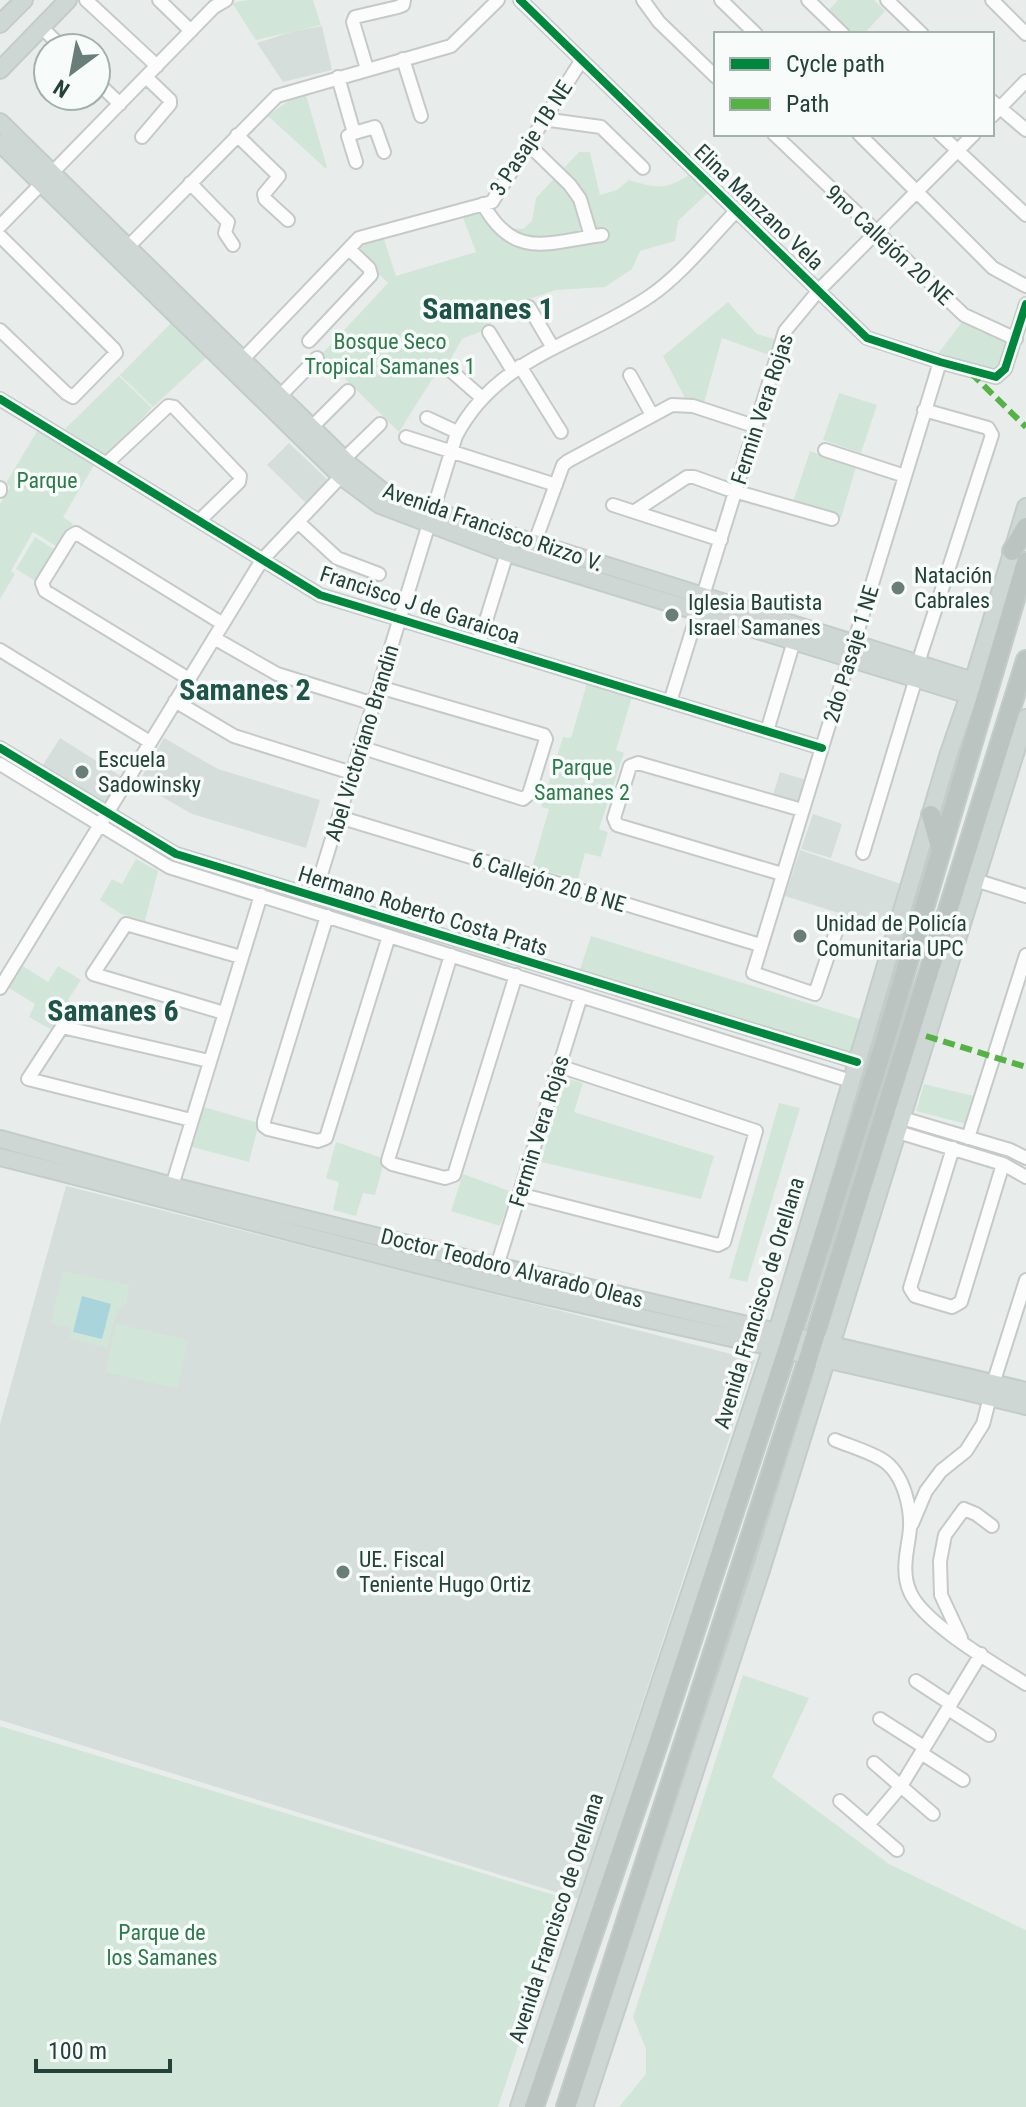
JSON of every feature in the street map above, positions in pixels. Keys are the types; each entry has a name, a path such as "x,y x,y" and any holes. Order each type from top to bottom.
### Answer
{"highway":[{"path":"1019,557 1026,527"},
{"name":"Avenida Francisco de Orellana","path":"534,2107 660,1738 782,1341 882,1051 1019,557"},
{"path":"566,2107 820,1350 1026,660"},
{"path":"931,815 940,848"}],"main road":[{"path":"0,24 24,0"},
{"path":"0,70 68,0"},
{"name":"Avenida Francisco Rizzo V.","path":"0,122 47,178 345,467"},
{"name":"Avenida Francisco Rizzo V.","path":"0,143 47,178 127,248 312,427 380,505 431,517 509,545 971,688"},
{"name":"Avenida Francisco de Orellana","path":"519,2107 782,1341 851,1081 931,815 971,688 1019,557 1026,507"},
{"name":"Avenida Francisco Rizzo V.","path":"702,605 794,641 852,651"},
{"path":"584,2107 761,1570 820,1350 900,1125 1026,718"},
{"name":"Doctor Teodoro Alvarado Oleas","path":"0,1139 172,1186 497,1266 782,1341 992,1390 1026,1391"},
{"name":"Doctor Teodoro Alvarado Oleas","path":"0,1157 529,1292 782,1341"},
{"name":"Doctor Teodoro Alvarado Oleas","path":"992,1390 1026,1406"}],"street":[{"path":"86,0 157,66"},
{"path":"159,0 191,31"},
{"path":"0,226 214,7 226,0"},
{"path":"367,69 353,22 355,17 403,5 404,0"},
{"path":"127,248 277,96 453,45 498,0"},
{"name":"Elina Manzano Vela","path":"520,0 867,338 996,377 1005,369 1016,339"},
{"path":"643,0 659,22 714,75"},
{"path":"721,0 754,32"},
{"path":"808,0 841,32"},
{"path":"887,0 920,32"},
{"path":"992,0 1026,34"},
{"path":"41,27 46,32"},
{"path":"403,59 421,116"},
{"name":"3 Pasaje 1B NE","path":"242,360 364,236 492,202 581,61"},
{"path":"142,137 170,104 170,100 146,77"},
{"path":"338,77 354,133"},
{"path":"1026,81 994,108 1026,130"},
{"path":"112,96 120,104"},
{"path":"543,119 601,127 643,168"},
{"path":"356,162 348,136 354,133 375,127 384,152"},
{"path":"237,135 278,173 278,179 264,194 265,199 288,220"},
{"name":"9no Callejón 20 NE","path":"776,136 964,315 1016,339"},
{"path":"861,136 993,268 1026,286"},
{"path":"942,136 1026,215"},
{"name":"Fermin Vera Rojas","path":"670,702 785,331 819,290 972,136"},
{"path":"483,204 498,228 516,241 536,243 597,236 570,185 528,144"},
{"path":"190,183 228,222 225,233 233,245"},
{"name":"Abel Victoriano Brandin","path":"314,897 450,453 469,411 481,397 517,369 651,296 737,210"},
{"path":"0,236 114,349 114,357 73,397 0,330"},
{"path":"309,341 371,275 369,268 349,249"},
{"path":"1016,339 1026,304"},
{"path":"529,307 553,348"},
{"path":"489,332 561,432"},
{"path":"280,396 317,358"},
{"name":"2do Pasaje 1 NE","path":"760,945 940,362"},
{"path":"449,369 481,397"},
{"path":"630,375 652,415"},
{"path":"312,427 348,391"},
{"name":"Francisco J de Garaicoa","path":"0,399 320,595 822,748"},
{"path":"532,552 563,465 568,461 672,405 681,404 754,426"},
{"path":"106,464 168,406 174,407 240,476 239,482 199,521"},
{"path":"863,853 992,435 988,428 924,410"},
{"path":"427,418 457,432"},
{"path":"0,988 262,560 380,424"},
{"path":"406,437 556,485"},
{"path":"825,450 905,476"},
{"path":"635,511 687,477 694,477 832,519"},
{"path":"613,505 721,540"},
{"path":"298,522 337,558 379,574"},
{"path":"189,679 45,591 42,583 71,536 80,534 223,624"},
{"path":"479,643 509,545"},
{"path":"214,638 277,674 374,704"},
{"path":"767,731 794,641"},
{"path":"0,650 150,742"},
{"path":"360,747 523,799 527,798 546,739 544,735 379,687"},
{"path":"175,701 234,736 352,773"},
{"name":"Hermano Roberto Costa Prats","path":"0,748 176,854 857,1062"},
{"path":"782,874 617,825 614,822 630,766 633,763 802,810"},
{"name":"Hermano Roberto Costa Prats","path":"0,764 163,865 851,1081"},
{"name":"6 Callejón 20 B NE","path":"339,817 760,945"},
{"path":"975,880 1026,896"},
{"path":"172,1186 261,895"},
{"path":"327,916 264,1121 268,1129 318,1141 326,1138 389,936"},
{"path":"760,945 753,973 815,994 839,923"},
{"path":"224,1013 93,974 126,924 241,957"},
{"path":"422,946 427,932"},
{"path":"451,955 389,1157 388,1161 392,1164 445,1178 454,1175 516,975"},
{"path":"968,1138 1026,955"},
{"name":"Fermin Vera Rojas","path":"497,1266 581,996"},
{"path":"677,1026 682,1010"},
{"path":"191,1120 28,1079 62,1027 209,1061"},
{"path":"519,1194 718,1245 724,1242 756,1131 559,1066"},
{"path":"900,1125 968,1138 1026,1158"},
{"path":"900,1125 953,1148 1003,1164 1026,1177"},
{"path":"953,1148 910,1288 915,1296 952,1307 961,1302 1003,1164"},
{"path":"1026,1280 983,1424 966,1451 941,1471 926,1491 911,1527 905,1565 910,1592 929,1618 1026,1684"},
{"path":"835,1440 884,1460 907,1498 911,1527"},
{"path":"963,1641 941,1595 940,1561 945,1535 964,1509 992,1526"},
{"path":"868,1825 901,1786 981,1654"},
{"path":"916,1681 989,1735"},
{"path":"880,1719 963,1780"},
{"path":"874,1763 933,1814"},
{"path":"840,1801 897,1850"}],"shaded area":[{"path":"322,26 332,70 283,82 257,43"},
{"path":"289,443 329,481 307,504 267,465"},
{"name":"Escuela Sadowinsky","path":"60,738 122,777 104,808 41,768"},
{"path":"164,738 218,769 320,800 306,848 192,814 138,783"},
{"path":"780,772 806,780 798,805 772,798"},
{"path":"813,814 842,824 831,858 801,849"},
{"path":"800,850 904,885 889,929 785,896"},
{"name":"UE. Fiscal Teniente Hugo Ortiz","path":"66,1186 755,1360 578,1899 0,1720 0,1424"}],"green space":[{"path":"248,0 313,0 321,25 256,40 232,3"},
{"path":"838,0 874,0 885,11 866,32 847,32 827,12"},
{"path":"306,95 325,168 268,116 288,101"},
{"name":"Bosque Seco Tropical Samanes 1","path":"579,152 590,152 600,195 617,190 629,180 663,186 694,172 712,189 678,221 675,241 640,251 632,269 605,287 556,290 529,299 482,331 462,339 399,432 321,355 388,283 357,253 364,242 383,236 396,276 476,252 462,215 491,208 504,223 523,229 532,221 536,198"},
{"path":"728,302 757,334 774,339 769,355 722,338 704,403 685,398 663,356"},
{"path":"965,318 1013,342 998,373 937,355"},
{"path":"173,321 208,356 153,407 120,375"},
{"path":"119,376 152,408 105,458 65,429"},
{"path":"839,393 877,405 861,453 823,440"},
{"name":"Parque","path":"39,428 96,462 63,517 73,524 59,548 33,532 11,571 15,574 0,599 0,504 10,487 6,483"},
{"path":"810,451 856,467 841,518 793,502"},
{"path":"35,537 57,551 38,583 16,569"},
{"name":"Parque Samanes 2","path":"587,683 632,697 616,750 624,753 599,829 608,832 601,857 585,853 578,879 532,868 549,809 541,807 563,737 571,738"},
{"path":"136,859 158,871 145,921 121,914 100,900 112,879 122,884"},
{"path":"591,936 869,1022 857,1062 577,978"},
{"path":"23,966 48,982 58,966 81,980 68,1000 83,1006 77,1025 59,1020 52,1030 29,1017 35,1004 9,988"},
{"path":"565,1078 583,1083 574,1112 714,1156 701,1199 541,1162"},
{"path":"924,1084 974,1096 966,1124 916,1111"},
{"path":"779,1103 800,1108 747,1282 729,1278"},
{"path":"204,1107 259,1123 249,1162 192,1147"},
{"path":"336,1142 385,1159 375,1195 363,1193 356,1216 333,1210 339,1182 326,1178"},
{"path":"463,1174 512,1192 500,1226 451,1211"},
{"path":"63,1271 129,1285 126,1304 117,1311 107,1348 70,1338 72,1328 51,1323"},
{"path":"116,1324 188,1340 177,1388 105,1372"},
{"path":"743,1675 809,1698 772,1777 889,1864 1026,1930 1026,2107 619,2107 646,2074 646,2049 633,2017"},
{"name":"Parque de los Samanes","path":"0,1726 567,1899 498,2107 0,2107"}],"water":[{"path":"82,1296 111,1304 102,1339 73,1332"}],"marked path":[{"path":"971,373 1026,427"},
{"path":"926,1036 1026,1067"}],"cycle path":[{"path":"520,0 867,338 996,377 1005,369 1026,304"},
{"path":"0,399 320,595 822,748"},
{"path":"0,748 176,854 857,1062"}],"place":[{"name":"Natación Cabrales","path":"898,588"},
{"name":"Iglesia Bautista Israel Samanes","path":"672,615"},
{"name":"Escuela Sadowinsky","path":"82,772"},
{"name":"Unidad de Policía Comunitaria UPC","path":"800,936"},
{"name":"UE. Fiscal Teniente Hugo Ortiz","path":"343,1572"}],"district":[{"name":"Samanes 1","path":"488,308"},
{"name":"Samanes 2","path":"245,689"},
{"name":"Samanes 6","path":"113,1010"}]}
